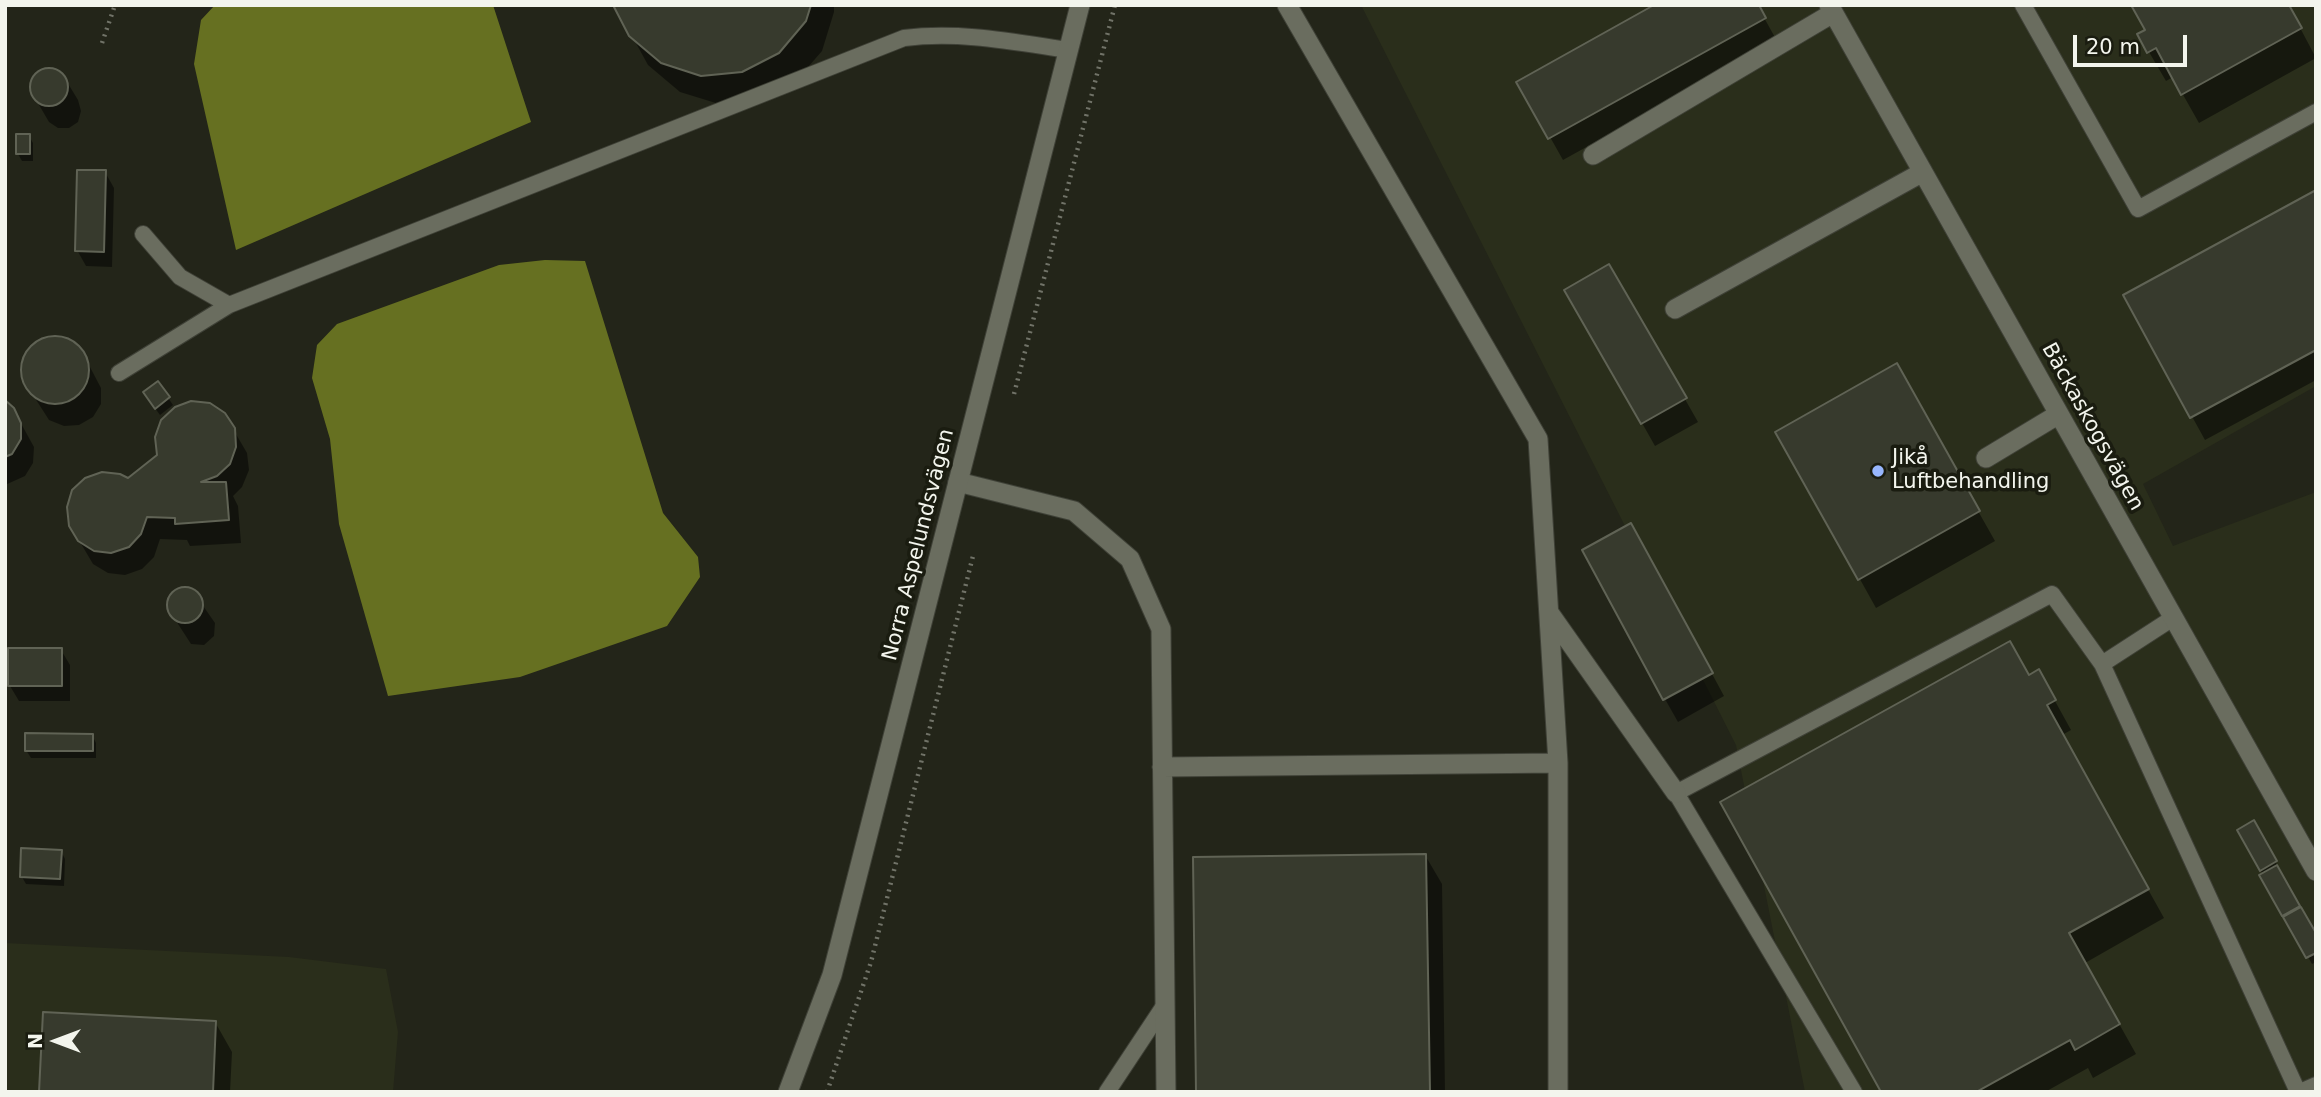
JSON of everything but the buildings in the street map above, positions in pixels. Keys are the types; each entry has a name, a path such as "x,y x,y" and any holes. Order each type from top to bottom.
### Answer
{"street":[{"name":"Norra Aspelundsvägen","path":"788,1092 832,975 1080,5"},
{"path":"1287,5 1538,439 1558,763 1558,1092"},
{"path":"1594,155 1831,9"},
{"name":"Bäckaskogsvägen","path":"1831,9 2316,871"},
{"path":"1675,309 1923,172"},
{"path":"1986,458 2059,414"},
{"path":"958,482 1073,511 1130,559 1161,629 1166,1092"},
{"path":"1549,612 1676,793"},
{"path":"1162,767 1558,763"}],"lane":[{"path":"2022,5 2138,209 2316,112"},
{"path":"119,373 229,305 904,38 934,34 1069,50"},
{"path":"143,234 180,277 229,305"},
{"path":"1854,1092 1676,793 2052,594 2102,664 2299,1092 2316,1085"},
{"path":"2102,664 2174,618"},
{"path":"1107,1092 1164,1006"}],"path":[{"path":"102,43 115,5"},
{"path":"1014,396 1115,5"},
{"path":"827,1092 871,962 976,544"}],"shaded area":[{"path":"215,5 493,5 531,122 236,250 194,64 201,20"},
{"path":"1361,5 2316,5 2316,386 2143,484 2173,546 2316,492 2316,1092 1805,1092 1736,745"},
{"path":"545,260 585,261 663,513 698,557 700,577 667,626 520,677 388,696 339,524 330,439 312,378 317,345 337,324 499,265"},
{"path":"5,943 289,957 386,969 398,1032 393,1092 5,1092"}],"place":[{"name":"Jikå Luftbehandling","path":"1878,471"}]}
